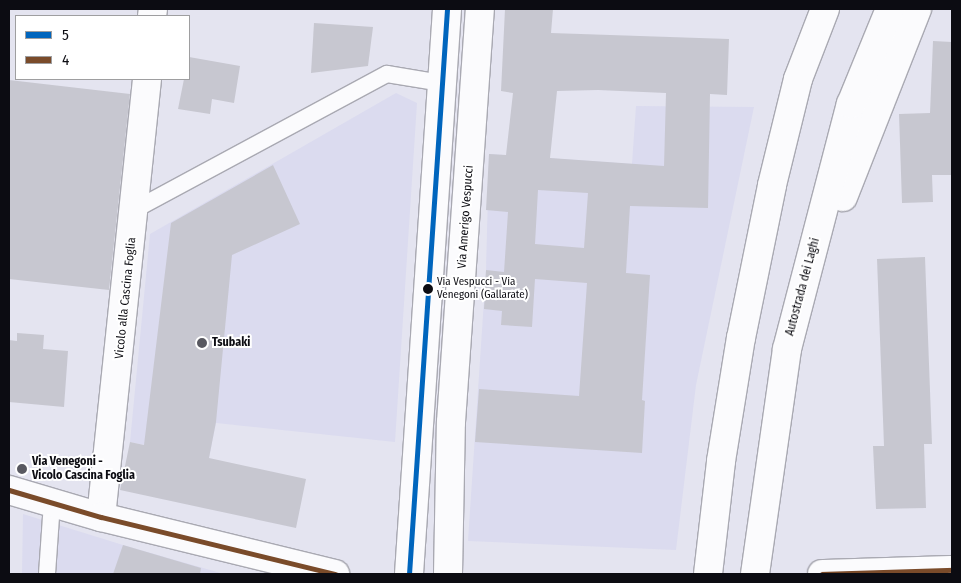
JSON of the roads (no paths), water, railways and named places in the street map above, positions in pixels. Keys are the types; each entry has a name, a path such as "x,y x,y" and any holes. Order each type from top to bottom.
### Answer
{"main road":[{"path":"408,574 447,9"},
{"name":"Via Amerigo Vespucci","path":"448,574 451,422 480,9"},
{"path":"708,574 721,461 739,347 772,185 798,79 825,9"},
{"name":"Autostrada dei Laghi","path":"755,574 787,349 851,104 890,9"},
{"path":"787,349 872,117 917,9"},
{"name":"Vicolo alla Cascina Foglia","path":"101,517 136,210 147,80"},
{"path":"9,490 101,517 335,574"},
{"path":"822,574 952,570"}],"lane":[{"path":"136,210 388,74 442,84"},
{"path":"47,574 52,503"}],"place":[{"name":"Via Vespucci - Via Venegoni (Gallarate)","path":"428,289"},
{"name":"Tsubaki","path":"202,343"},
{"name":"Via Venegoni - Vicolo Cascina Foglia","path":"22,469"}]}
